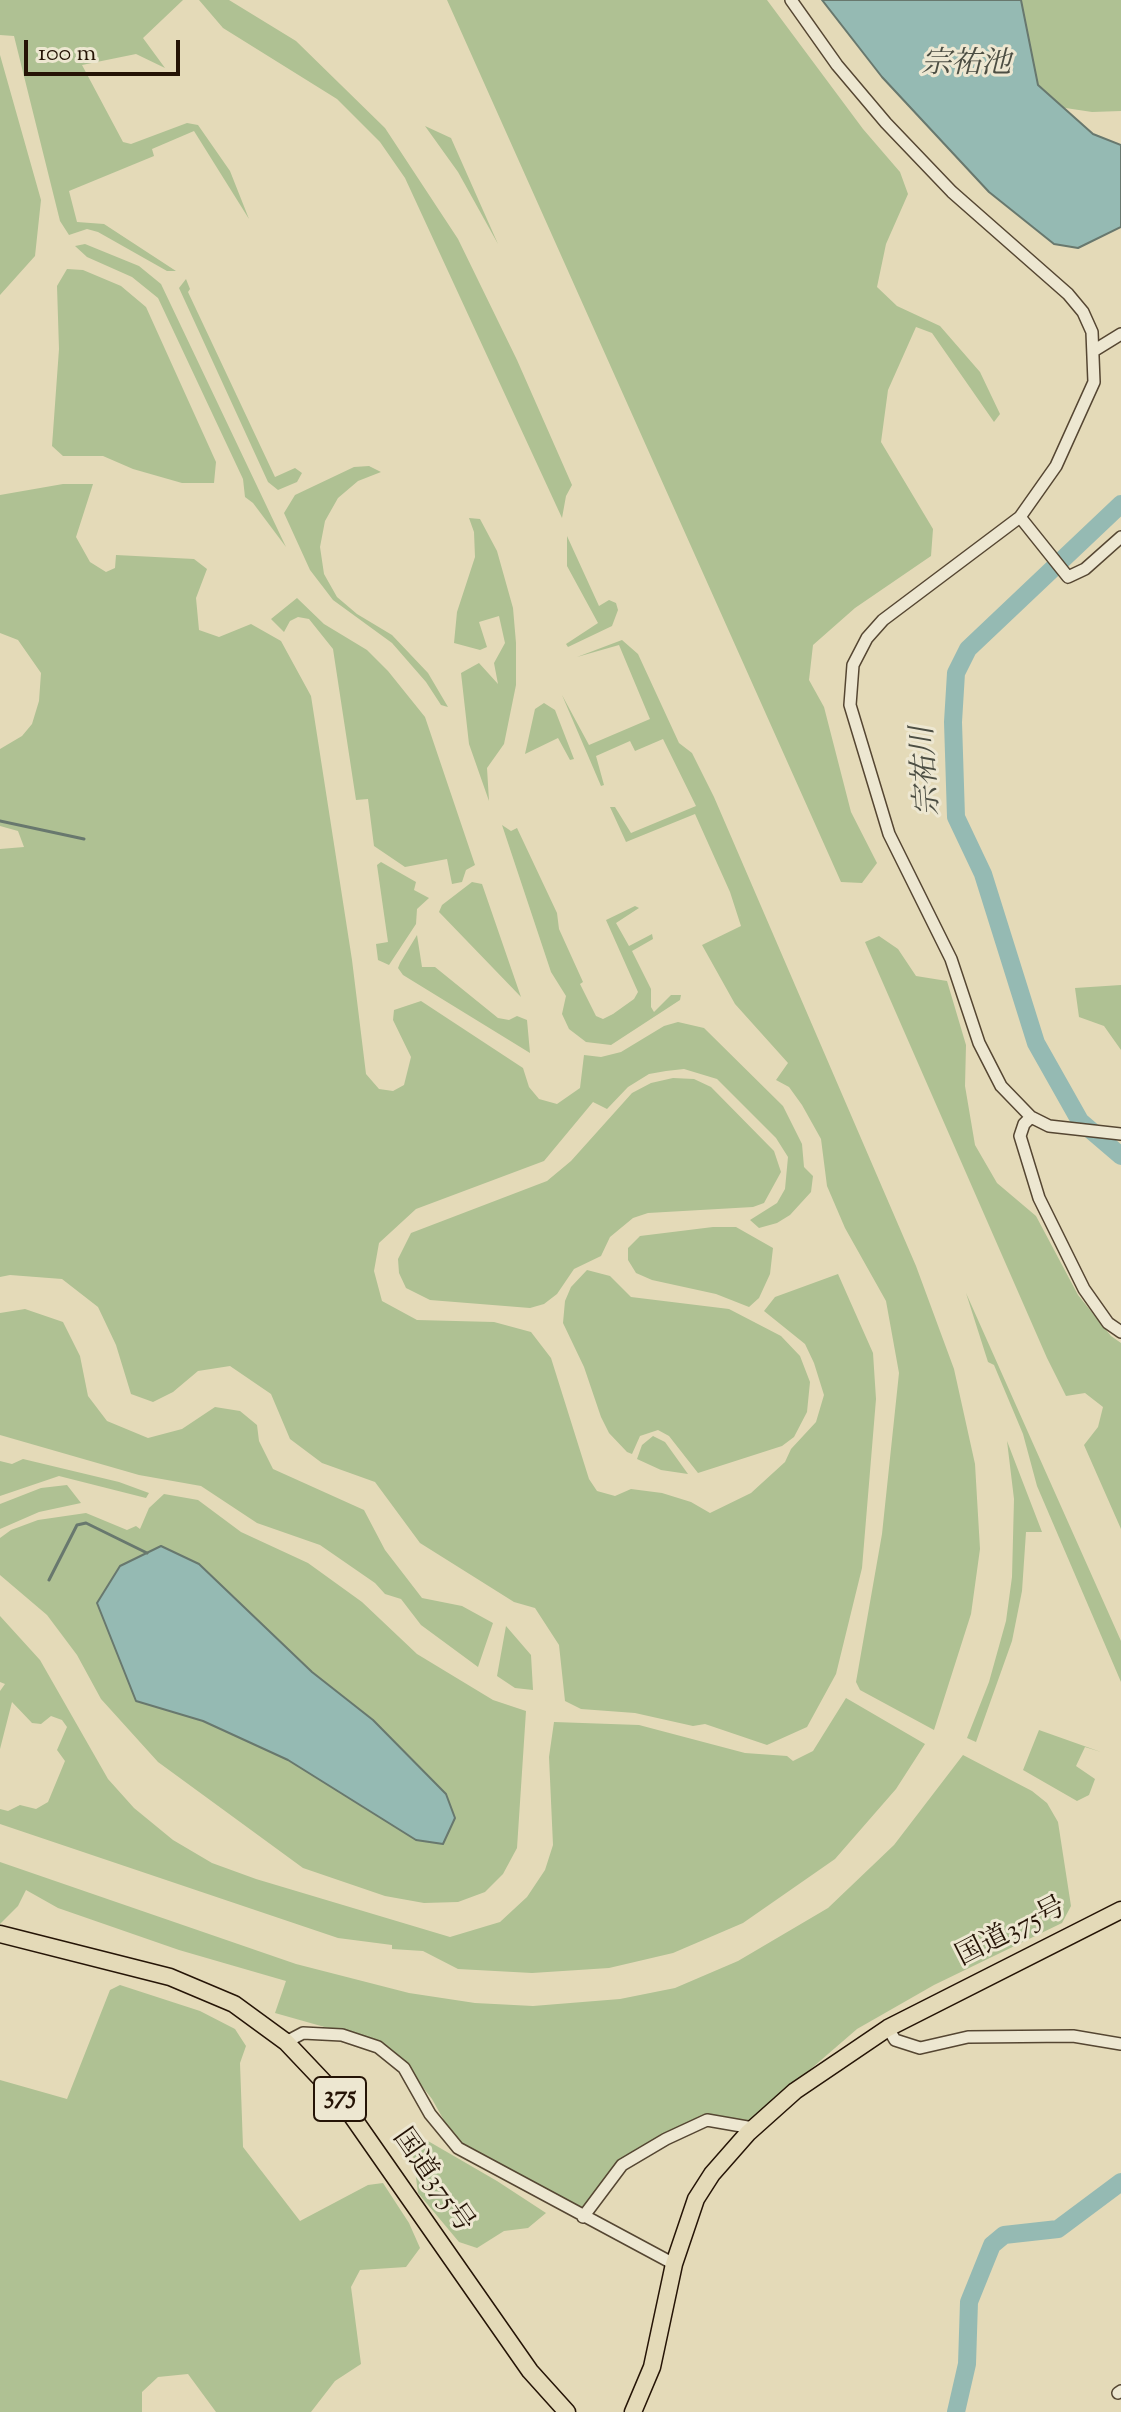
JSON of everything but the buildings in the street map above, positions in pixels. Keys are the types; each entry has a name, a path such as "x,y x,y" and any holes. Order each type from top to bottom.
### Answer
{"highway":[{"name":"国道375号","path":"633,2412 652,2367 674,2264 696,2199 712,2174 753,2128 795,2091 888,2028 1121,1910"},
{"name":"国道375号","path":"0,1934 170,1977 234,2004 286,2042 340,2099 530,2371 567,2412"},
{"path":"647,2412 652,2367"}],"street":[{"path":"791,0 837,65 886,123 952,192 1068,294 1083,312 1095,350 1094,382 1075,430 1056,466 1020,517 883,620 860,649 850,685 850,705 889,834 951,959 989,1067 1001,1086 1031,1117 1049,1126 1121,1134"},
{"path":"1095,350 1121,334"},
{"path":"1020,517 1068,577 1085,569 1121,537"},
{"path":"1031,1117 1024,1124 1020,1136 1039,1198 1084,1289 1108,1323 1121,1332"},
{"path":"888,2028 895,2040 920,2048 968,2037 1073,2036 1121,2044"},
{"path":"286,2042 303,2033 342,2035 378,2047 404,2068 430,2114 458,2148 674,2264"},
{"path":"583,2217 622,2165 666,2139 707,2120 753,2128"}],"green space":[{"path":"0,0 183,0 143,38 165,68 136,54 82,65 123,142 131,144 187,123 198,125 230,171 249,219 194,131 152,149 154,156 69,191 77,222 104,224 176,271 167,271 98,232 87,229 69,235 60,221 14,36 0,35"},
{"path":"199,0 229,0 296,41 385,128 458,239 517,360 572,485 566,496 562,518 405,178 380,142 337,99 223,28"},
{"path":"447,0 767,0 863,129 900,172 908,194 886,244 877,287 897,306 940,326 980,372 1000,414 994,422 932,333 916,327 888,390 881,442 933,529 931,556 855,608 813,645 809,680 824,707 851,812 877,863 862,883 841,882"},
{"path":"1021,0 1121,0 1121,111 1092,112 1059,107 1038,85"},
{"path":"0,55 41,200 35,256 0,295"},
{"path":"425,126 451,138 498,244 458,172"},
{"path":"85,244 139,266 161,284 286,547 245,497 243,479 158,298 132,277 87,257 75,246"},
{"path":"67,269 83,270 121,286 146,307 216,462 214,483 182,483 133,469 103,456 63,456 52,446 59,349 57,286"},
{"path":"186,279 190,289 188,292 275,477 295,468 302,473 297,482 278,490 268,482 179,288"},
{"path":"369,466 381,472 358,481 338,498 325,521 320,547 324,574 337,597 357,614 392,635 428,673 448,707 441,705 426,682 392,643 333,600 310,570 284,513 295,495 354,467"},
{"path":"63,484 93,484 76,537 90,562 106,572 115,568 116,555 194,559 207,569 196,598 199,630 219,637 251,624 281,641 311,696 352,960 366,1074 379,1089 393,1091 404,1085 411,1057 393,1020 394,1010 421,1001 523,1068 529,1087 539,1099 557,1104 580,1088 584,1055 601,1057 621,1052 664,1026 678,1022 704,1028 783,1106 802,1144 804,1167 813,1176 811,1192 790,1215 777,1223 759,1228 750,1220 777,1203 785,1189 788,1157 776,1138 717,1079 684,1069 666,1071 649,1074 628,1087 607,1109 593,1102 544,1161 416,1209 379,1243 374,1271 382,1301 417,1320 494,1322 531,1332 551,1358 589,1479 597,1491 615,1496 631,1489 662,1493 691,1502 710,1513 751,1493 785,1462 791,1449 816,1422 824,1395 814,1363 805,1344 764,1311 775,1297 838,1274 873,1353 876,1399 862,1568 836,1674 807,1727 767,1745 705,1724 693,1726 635,1713 581,1709 565,1701 559,1645 535,1608 514,1602 420,1543 375,1482 322,1463 290,1439 271,1394 230,1366 198,1371 173,1392 153,1402 131,1394 116,1345 98,1307 62,1279 0,1277 0,849 24,847 18,831 0,826 0,749 22,736 32,724 39,701 41,673 18,640 0,633 0,495"},
{"path":"469,518 480,519 497,551 513,608 516,643 516,685 504,744 487,768 489,801 469,744 461,673 479,663 498,684 494,663 505,643 499,616 479,622 487,647 480,650 454,643 457,612 475,557 474,532"},
{"path":"567,536 599,606 609,600 616,603 618,610 612,626 568,647 566,644 598,623 567,566"},
{"path":"297,598 324,624 367,650 425,717 475,865 466,870 462,882 452,884 447,859 405,867 374,846 368,799 356,800 333,649 309,619 298,617 290,621 284,632 271,619"},
{"path":"622,640 638,654 679,743 692,753 714,797 916,1266 954,1369 975,1464 980,1549 971,1614 934,1730 860,1690 856,1682 882,1534 899,1373 886,1301 845,1228 827,1186 821,1139 789,1087 776,1080 788,1063 735,1004 702,945 741,926 730,892 695,814 626,842 610,807 615,807 631,833 696,806 663,739 635,751 630,741 596,756 604,785 601,786 562,695 589,745 650,719 619,645 577,657"},
{"path":"544,703 555,710 574,759 570,760 558,738 525,754 535,709"},
{"path":"502,825 511,831 517,828 557,913 559,929 596,1016 603,1019 613,1014 634,999 638,992 606,920 635,906 639,908 616,923 629,946 652,934 653,939 632,951 651,989 651,1007 654,1012 671,995 681,995 680,1000 611,1045 586,1042 569,1029 562,1014 566,996 551,972"},
{"path":"381,862 416,882 414,890 429,898 417,909 416,924 389,965 378,960 376,944 388,942 377,865"},
{"path":"472,882 482,884 521,997 439,912 442,905"},
{"path":"417,935 422,967 435,967 498,1018 509,1020 517,1016 527,1020 530,1053 403,975 398,968"},
{"path":"879,936 898,949 916,976 947,981 966,1045 965,1086 975,1145 997,1183 1036,1216 1078,1295 1111,1336 1121,1343 1121,1529 1084,1445 1098,1427 1103,1407 1085,1393 1066,1396 1047,1358 865,942"},
{"path":"1121,985 1121,1050 1104,1026 1079,1017 1075,988"},
{"path":"673,1078 694,1079 711,1087 774,1151 781,1172 764,1203 753,1207 648,1213 633,1218 610,1237 601,1256 574,1269 557,1294 544,1304 530,1308 430,1300 406,1288 399,1273 398,1259 411,1233 547,1181 571,1161 632,1093 651,1083"},
{"path":"736,1227 773,1248 770,1274 759,1298 749,1307 716,1294 652,1280 636,1273 628,1260 628,1248 640,1236"},
{"path":"587,1270 610,1276 631,1297 729,1309 781,1336 800,1356 810,1382 807,1412 794,1437 782,1446 698,1473 669,1436 658,1430 640,1436 632,1454 627,1452 609,1433 601,1417 584,1367 563,1323 565,1301 571,1287"},
{"path":"966,1293 1121,1641 1121,1682 1037,1486 1023,1434 994,1365 988,1362"},
{"path":"25,1309 63,1322 80,1356 88,1396 107,1421 148,1438 182,1429 215,1407 240,1411 257,1425 259,1441 273,1469 364,1510 385,1550 422,1598 462,1606 493,1623 478,1667 421,1625 401,1599 385,1594 375,1583 320,1545 257,1523 201,1486 139,1475 0,1435 0,1313"},
{"path":"653,1436 665,1442 688,1474 661,1470 637,1459 642,1445"},
{"path":"1007,1441 1042,1532 1026,1532 1022,1591 1012,1641 976,1742 967,1738 989,1682 1006,1621 1012,1577 1014,1499"},
{"path":"23,1459 119,1482 149,1493 146,1498 59,1476 0,1496 0,1461 12,1464"},
{"path":"67,1485 81,1503 39,1512 0,1529 0,1504 41,1488"},
{"path":"164,1494 198,1500 241,1532 308,1563 362,1602 417,1654 493,1700 526,1711 517,1848 503,1874 485,1892 458,1902 424,1903 385,1896 303,1868 158,1762 101,1699 77,1655 47,1615 0,1575 0,1538 11,1530 38,1520 86,1513 127,1530 136,1526 140,1529 149,1508","holes":["161,1546 199,1564 312,1672 373,1720 446,1794 416,1840 288,1760 203,1721 136,1701 120,1566"]},
{"path":"0,1616 40,1660 108,1779 134,1808 173,1840 212,1863 256,1879 450,1937 500,1922 527,1897 545,1870 553,1845 549,1757 554,1722 639,1725 745,1753 787,1756 793,1761 813,1751 846,1698 925,1744 896,1789 835,1859 743,1923 673,1953 609,1968 532,1973 458,1969 423,1951 392,1949 392,1945 338,1938 0,1824 0,1809 8,1811 20,1805 36,1809 48,1802 65,1761 57,1750 67,1727 62,1720 51,1716 41,1724 32,1723 12,1702 0,1749 0,1691 5,1684 0,1682"},
{"path":"506,1626 531,1655 533,1690 515,1688 497,1676"},
{"path":"1039,1730 1101,1752 1085,1747 1076,1766 1095,1779 1089,1795 1077,1801 1023,1770"},
{"path":"963,1755 1032,1791 1047,1803 1058,1822 1071,1906 1062,1923 934,1985 857,2029 747,2124 698,2118 604,2184 581,2208 456,2142 432,2099 398,2056 367,2039 275,2013 286,1981 179,1950 58,1908 26,1890 18,1906 0,1924 0,1862 296,1964 409,1993 475,2003 533,2006 620,1999 675,1988 738,1961 828,1908 894,1845"},
{"path":"120,1985 200,2011 235,2029 246,2046 240,2063 243,2147 300,2221 368,2185 383,2183 409,2223 420,2248 406,2267 360,2270 351,2287 361,2364 335,2381 311,2412 216,2412 188,2374 158,2377 142,2392 142,2412 0,2412 0,2080 67,2099 110,1990"},
{"path":"428,2141 546,2213 528,2228 504,2231 477,2248 459,2242 418,2193 413,2155"}],"water":[{"name":"宗祐池","path":"822,0 1021,0 1038,85 1093,134 1121,145 1121,227 1078,248 1054,244 989,192 882,77"},
{"path":"161,1546 199,1564 312,1672 373,1720 446,1794 455,1818 443,1844 416,1840 288,1760 203,1721 136,1701 97,1603 120,1566"}],"waterway":[{"name":"宗祐川","path":"1121,504 968,649 956,673 953,722 956,817 983,874 1036,1043 1080,1121 1121,1156"},
{"path":"0,821 84,839"},
{"path":"49,1580 77,1525 86,1523 147,1553"},
{"path":"956,2412 967,2364 969,2302 992,2245 1004,2235 1058,2229 1121,2182"}]}
